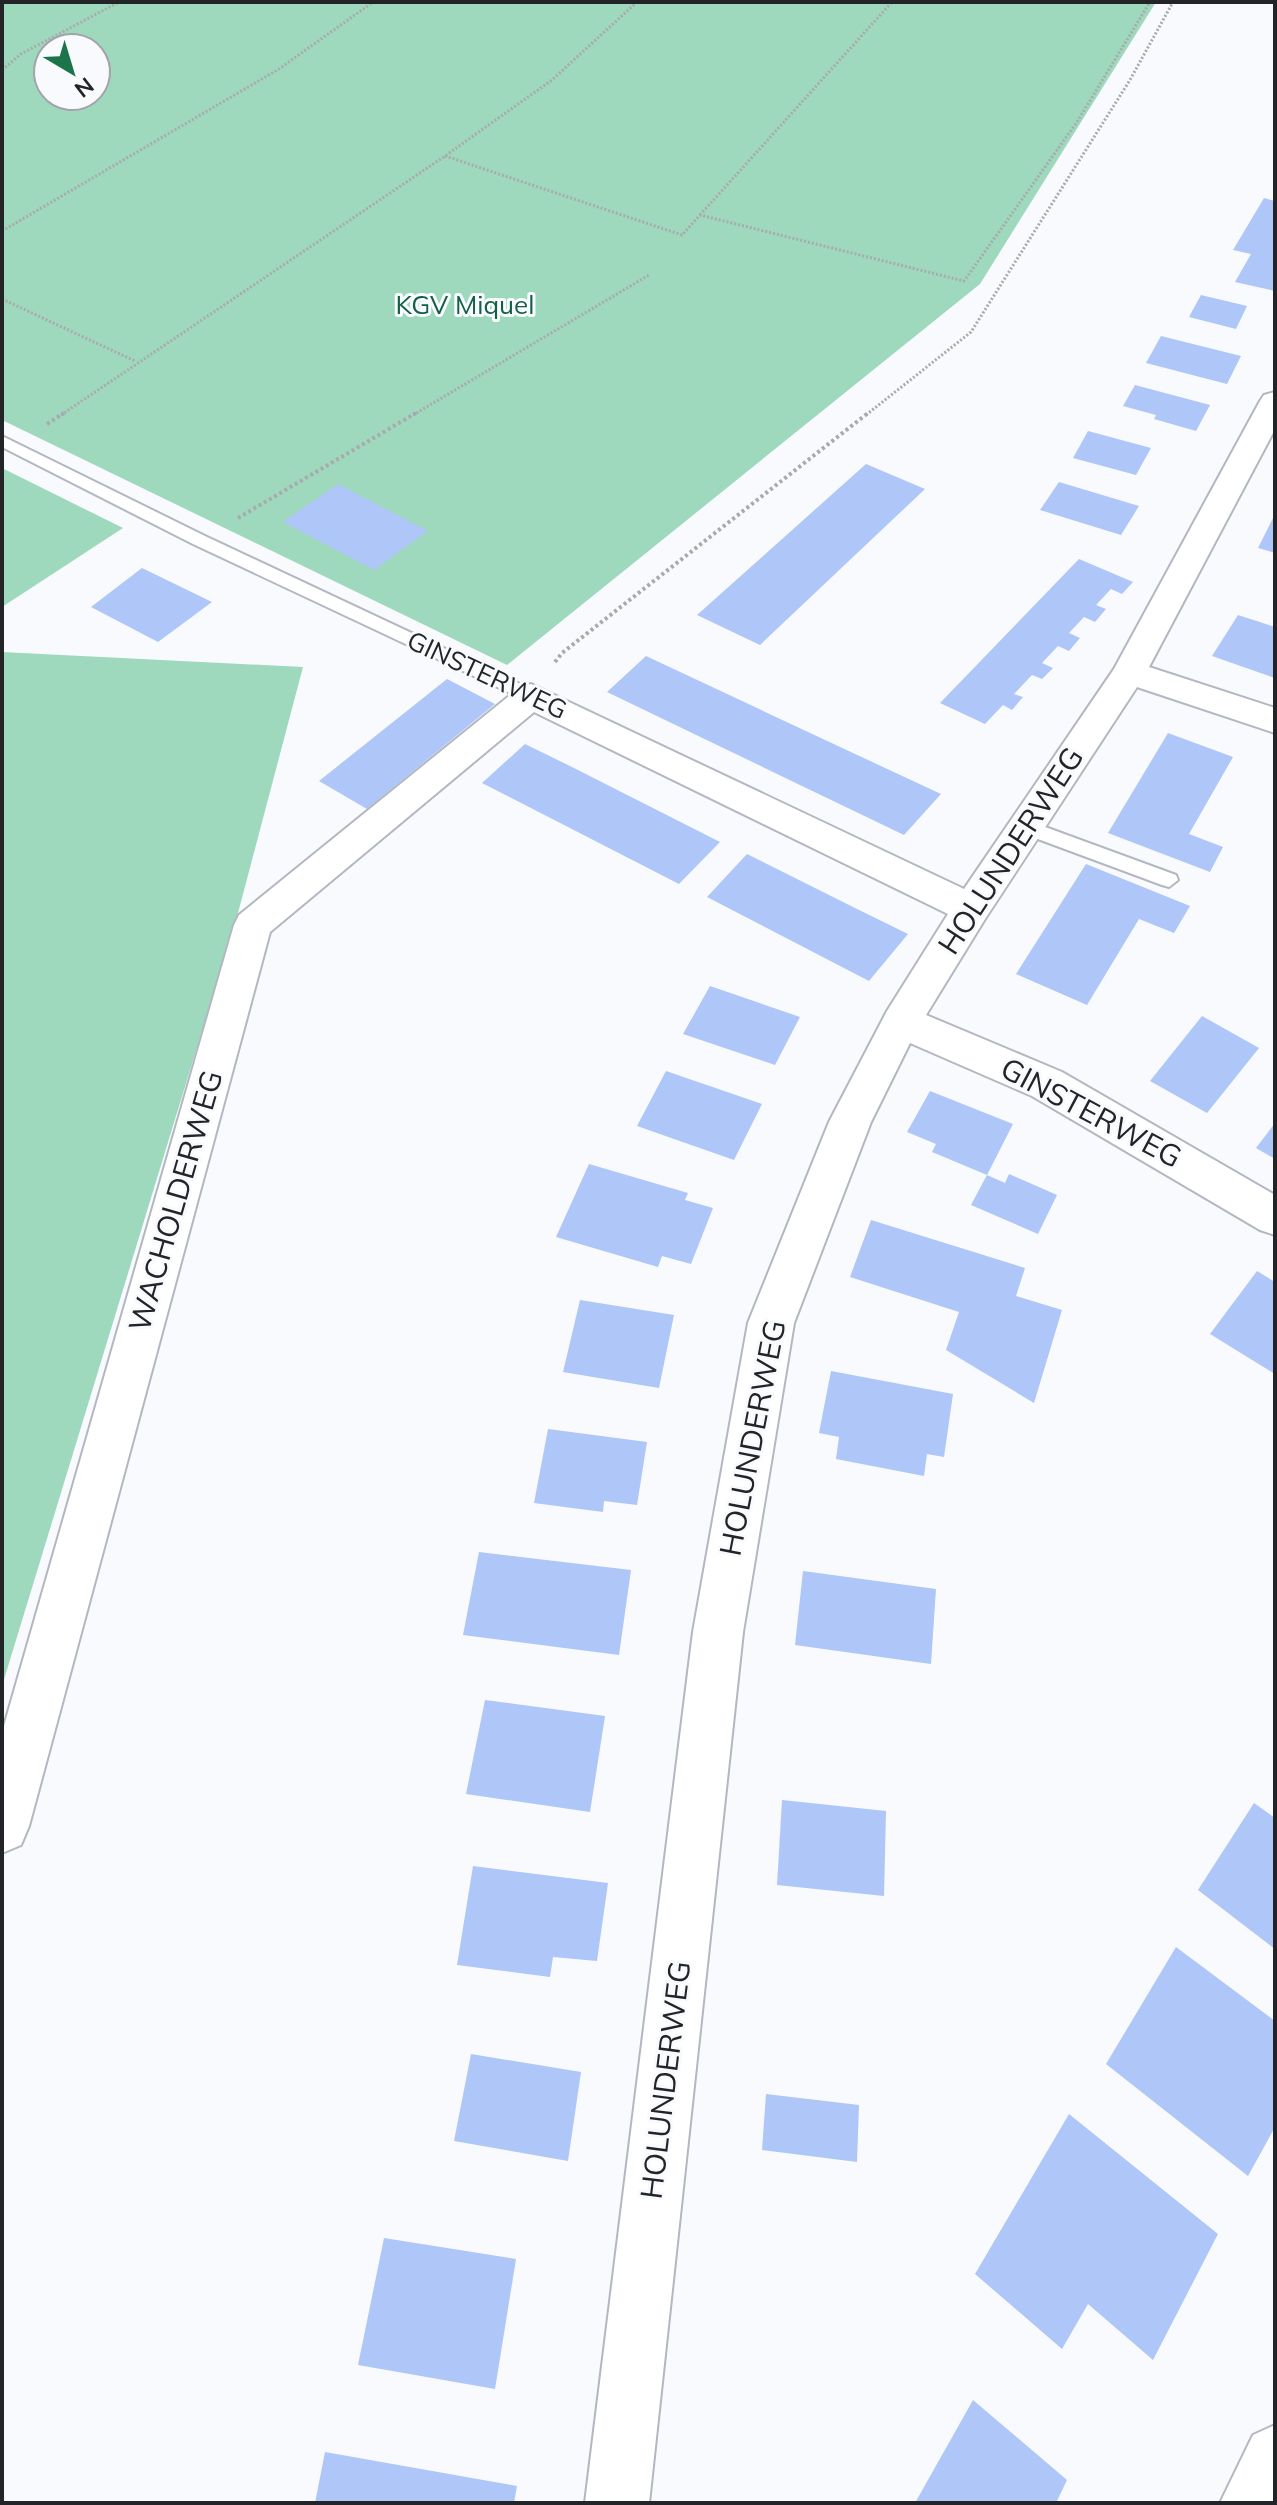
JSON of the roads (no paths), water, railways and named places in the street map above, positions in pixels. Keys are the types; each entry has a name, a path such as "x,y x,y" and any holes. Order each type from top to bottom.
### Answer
{"street":[{"name":"HOLUNDERWEG","path":"617,2503 718,1632 771,1323 850,1122 901,1022 971,909 1129,672 1275,401"},
{"path":"1129,672 1275,721"},
{"name":"GINSTERWEG","path":"531,696 971,909"},
{"name":"WACHOLDERWEG","path":"2,1826 253,925 531,696"},
{"name":"GINSTERWEG","path":"901,1022 1047,1084 1275,1217"},
{"path":"1252,2503 1275,2457"}],"lane":[{"name":"GINSTERWEG","path":"7,444 199,540 531,696"},
{"path":"1026,827 1169,880"}],"park label":[{"name":"KGV Miquel","path":"465,305"}]}
